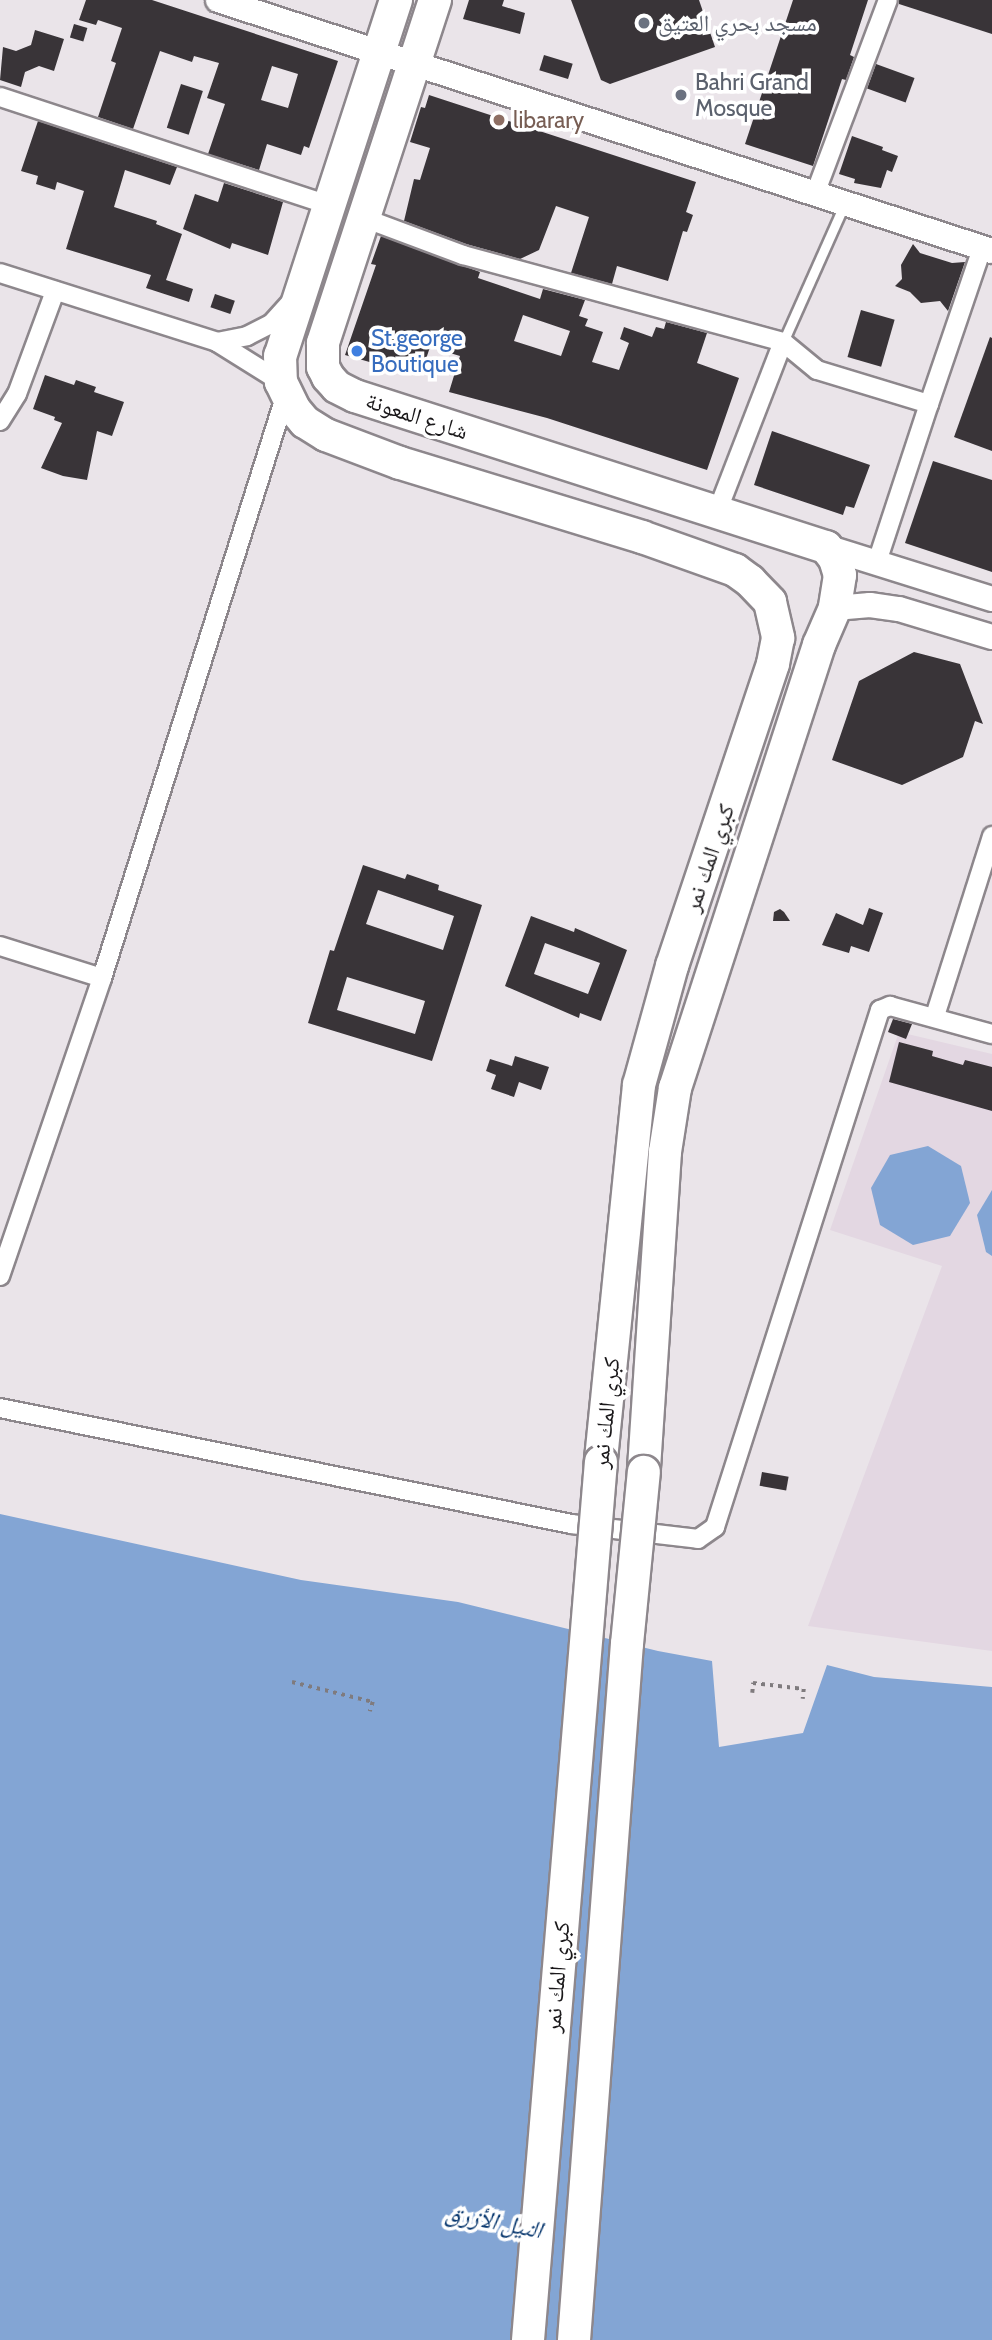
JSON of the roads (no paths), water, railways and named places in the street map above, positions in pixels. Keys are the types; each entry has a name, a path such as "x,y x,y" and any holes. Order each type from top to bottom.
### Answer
{"highway":[{"path":"284,388 280,356 396,0"},
{"name":"شارع المعونة","path":"435,0 323,343 323,367 337,387 485,439 826,547"},
{"name":"شارع المعونة","path":"284,388 305,422 326,435 413,467 690,554"},
{"path":"750,580 746,565 750,549 761,536 776,530"},
{"path":"826,547 835,559 839,575 835,608"},
{"name":"كبري المك نمر","path":"527,2340 601,1462 639,1085 672,966 776,652 778,638 770,602 750,580 735,570 690,554"},
{"name":"كبري المك نمر","path":"574,2340 627,1644 644,1472 665,1152 675,1088 818,645 835,608"}],"street":[{"path":"218,0 987,250 929,404 877,562"},
{"path":"815,194 888,0"},
{"path":"0,97 328,205"},
{"path":"364,218 463,255 783,342 817,370 929,404"},
{"path":"0,273 217,342 284,388 102,978 0,1276"},
{"path":"0,421 17,394 55,291"},
{"path":"217,342 247,336 271,324 300,292"},
{"path":"717,512 783,342"},
{"path":"826,547 992,599"},
{"path":"835,608 870,606 899,610 992,637"},
{"path":"935,1016 992,838"},
{"path":"0,946 102,978"},
{"path":"0,1408 571,1524 698,1539 715,1527 880,1010 890,1006 935,1016 992,1034"}],"lane":[{"path":"783,342 845,204"}],"water":[{"path":"928,1146 961,1166 970,1203 950,1236 913,1245 880,1225 871,1188 890,1155"},
{"path":"992,1190 992,1256 986,1252 977,1215"},
{"name":"النيل الأزرق","path":"0,1514 301,1580 458,1602 658,1651 712,1661 719,1747 803,1733 827,1665 874,1677 992,1687 992,2340 0,2340"}],"place":[{"name":"مسجد بحري العتيق","path":"644,23"},
{"name":"Bahri Grand Mosque","path":"681,95"},
{"name":"libarary","path":"499,120"},
{"name":"St.george Boutique","path":"357,351"}]}
